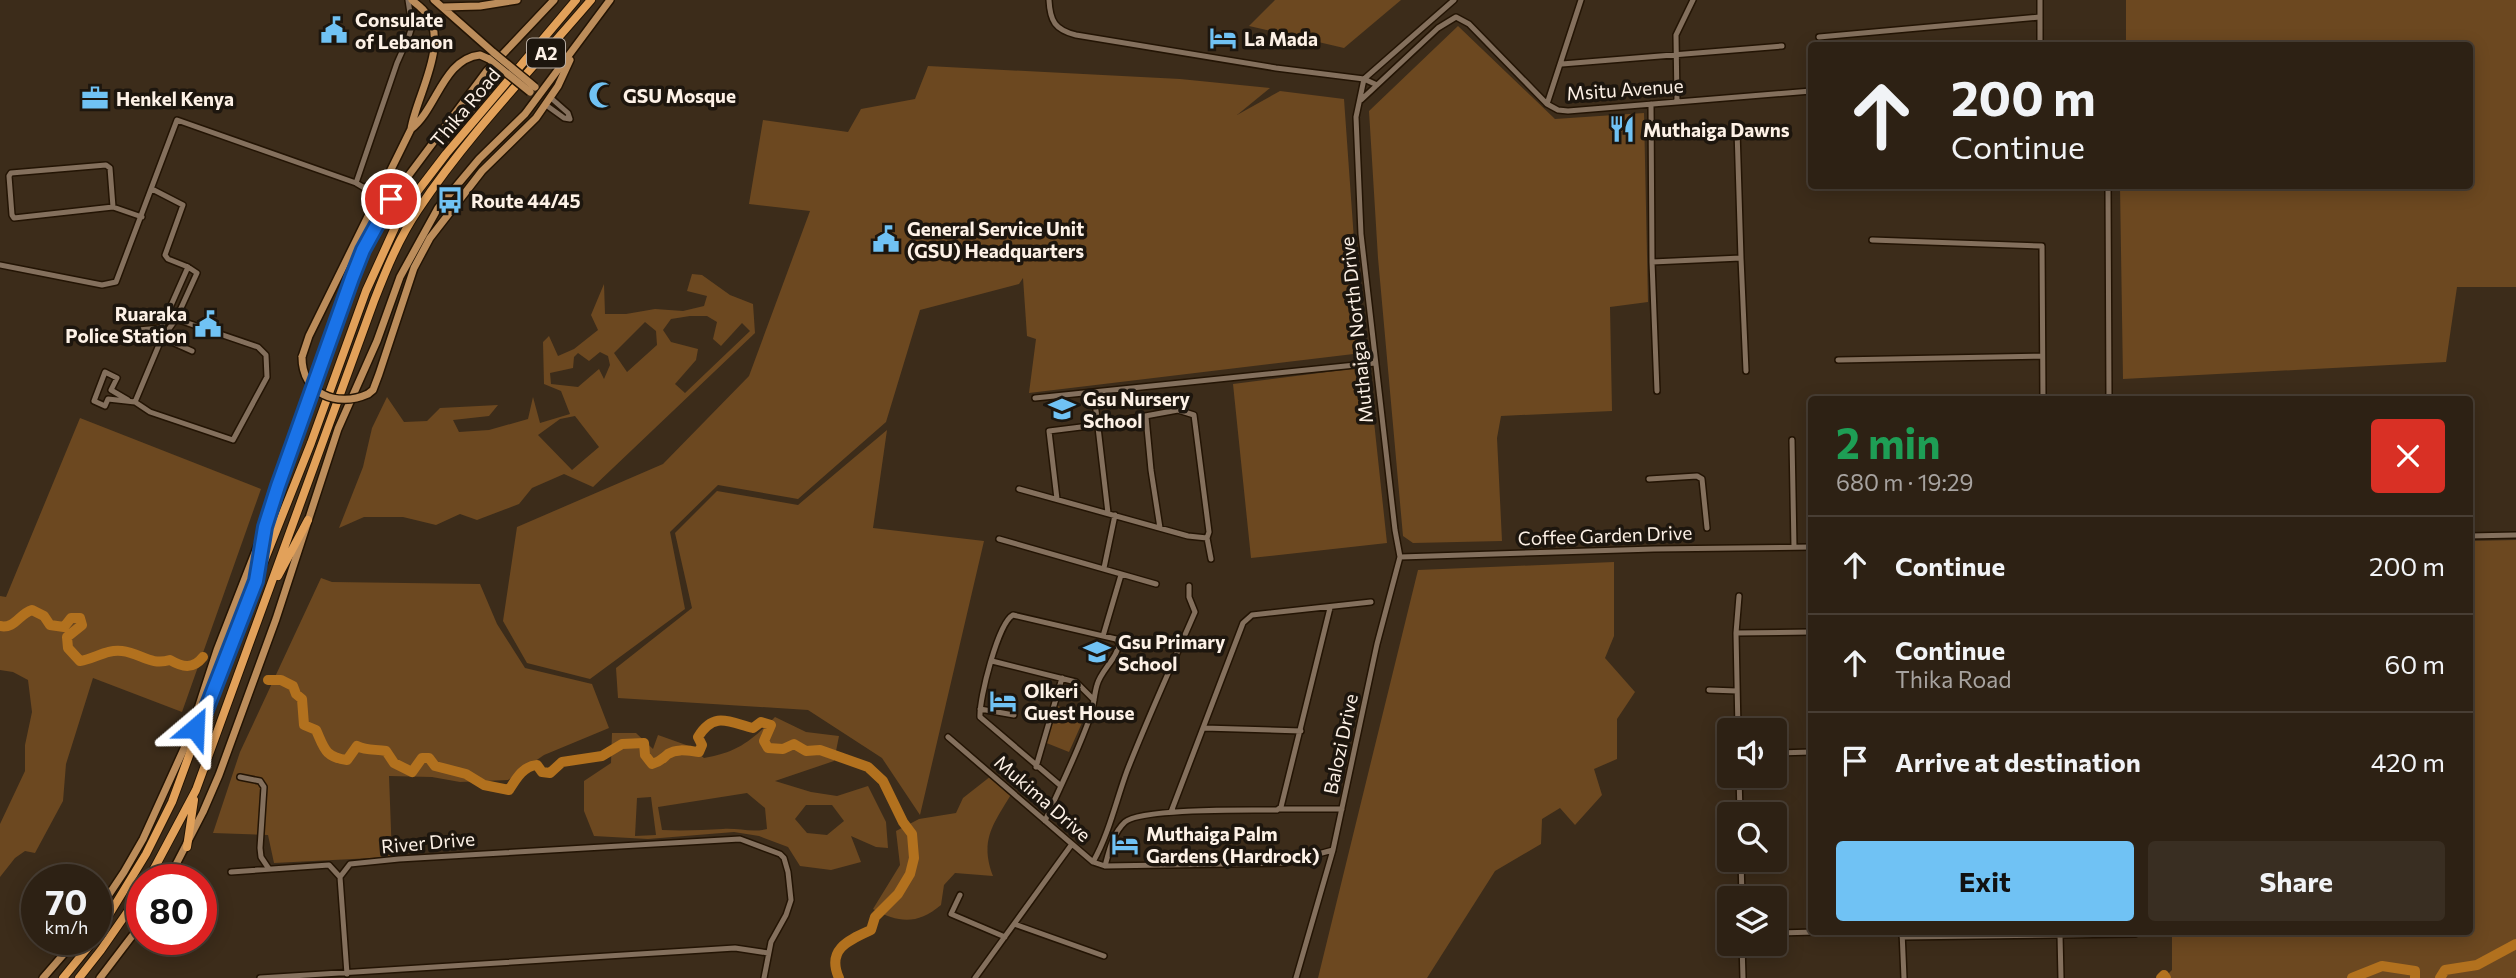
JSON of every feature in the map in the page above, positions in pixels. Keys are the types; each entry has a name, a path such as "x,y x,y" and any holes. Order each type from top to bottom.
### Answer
{"highway":[{"name":"Thika Road","path":"112,910 146,854 172,802 311,443 366,290 397,223 407,205 446,154 576,0"},
{"name":"Thika Road","path":"157,864 196,790 374,301 397,246 442,177 591,0"},
{"path":"270,586 276,580 308,520"},
{"path":"257,579 265,527"},
{"path":"187,742 204,715"},
{"path":"187,847 196,790"},
{"path":"79,978 126,915"},
{"name":"Thika Road","path":"63,978 81,955"}],"main road":[{"path":"410,0 426,13 432,28 434,50 411,130 309,336 302,357 304,378 310,386 332,398 352,400 373,390 401,305 430,238 482,171 536,118 548,101 577,44"},
{"path":"434,0 520,84 536,92"},
{"path":"443,7 480,6 517,0"},
{"name":"Thika Road","path":"112,890 138,850 187,742 217,650 265,527 282,472 363,250 391,199 486,72 554,0"},
{"path":"177,864 219,775 300,550 338,429 377,341 400,276 447,196 511,127 610,0"},
{"path":"411,130 423,117 456,65 471,56 491,56 536,92"},
{"path":"511,127 536,118"},
{"path":"416,246 417,263"},
{"path":"354,247 363,250"},
{"path":"100,978 126,944"},
{"path":"43,978 63,955"}],"street":[{"path":"356,183 412,26 410,0"},
{"path":"1049,0 1053,24 1076,35 1276,68 1364,79 1377,85 1361,100"},
{"path":"1361,100 1364,79 1454,0"},
{"path":"1546,104 1562,64 1581,0"},
{"path":"1677,101 1676,35 1693,0"},
{"path":"2040,0 2040,42"},
{"name":"Msitu Avenue","path":"1377,85 1438,28 1457,17 1469,24 1546,104 1558,110 1808,91"},
{"path":"1819,37 2040,17"},
{"path":"1562,64 1782,46"},
{"name":"Muthaiga North Drive","path":"1361,100 1356,117 1360,222 1400,557"},
{"path":"1651,104 1652,262 1657,391"},
{"path":"0,265 102,285 113,284 120,278 177,120 356,183 378,196"},
{"path":"1737,130 1746,372"},
{"path":"113,207 110,168 106,165 11,173 9,176 14,218 113,207 142,217"},
{"path":"364,187 384,182"},
{"path":"132,336 138,330 164,330 176,319 197,273 164,255 183,205 152,189"},
{"path":"2108,189 2109,396"},
{"path":"1871,240 2042,246 2043,396"},
{"path":"1652,262 1741,258"},
{"path":"131,401 163,338 188,267"},
{"path":"111,390 150,412 233,440 266,380 267,359 261,349 176,319"},
{"path":"163,338 192,351"},
{"path":"1838,359 2042,356"},
{"path":"1035,398 1375,363"},
{"path":"105,372 117,377 111,390 105,406 94,401 105,372"},
{"path":"1094,393 1112,514 1104,568"},
{"path":"108,398 131,401"},
{"path":"1118,421 1178,410 1194,415 1211,559"},
{"path":"1146,417 1160,528"},
{"path":"1057,499 1049,431 1097,425"},
{"path":"1792,440 1794,547"},
{"path":"1649,479 1692,476 1702,479 1707,528"},
{"path":"1019,489 1160,528 1207,538"},
{"path":"2473,536 2516,535"},
{"path":"999,539 1156,584"},
{"name":"Coffee Garden Drive","path":"1400,557 1808,547"},
{"name":"Balozi Drive","path":"1296,978 1333,850 1377,644 1400,557"},
{"path":"1103,636 1121,575"},
{"path":"1093,862 1103,842 1144,729 1195,612 1189,597 1189,586"},
{"path":"1738,718 1736,633 1739,596"},
{"path":"1171,812 1243,623 1252,615 1371,602"},
{"path":"1278,808 1283,804 1330,608"},
{"path":"1045,821 1091,716 1096,686 1119,645 1116,639 1013,615 1005,621 992,661 980,717 1060,786"},
{"path":"1736,633 1808,632"},
{"path":"992,661 1081,685 1095,701"},
{"path":"1037,767 1062,678"},
{"path":"1709,690 1737,691"},
{"path":"980,709 1014,715"},
{"path":"1204,728 1301,732"},
{"name":"Mukima Drive","path":"948,737 1072,845 1093,862 1105,866 1285,863 1333,850"},
{"path":"1787,753 1808,752"},
{"path":"240,777 260,781 264,787 260,848 261,857 269,869"},
{"path":"1105,866 1114,836 1127,820 1171,812 1278,808 1342,809"},
{"name":"River Drive","path":"340,877 350,864 734,838 780,855 786,864 791,900 768,953"},
{"path":"975,978 1072,845"},
{"path":"230,872 329,865 340,877 347,974"},
{"path":"960,895 951,914 1005,937"},
{"path":"1014,924 1104,956"},
{"path":"1787,933 1808,932"},
{"path":"1902,935 1904,978"},
{"path":"2060,935 2062,978"},
{"path":"260,978 735,948 768,953 764,978"},
{"path":"1742,956 1743,978"},
{"path":"416,969 416,978"}],"shaded area":[{"path":"1275,0 1401,0 1344,48 1249,26"},
{"path":"2126,0 2516,0 2516,287 2457,287 2446,362 2123,379 2120,189 2473,189 2473,42 2126,42"},
{"path":"1458,26 1555,119 1644,113 1648,302 1610,307 1612,411 1501,416 1497,438 1502,541 1413,543 1403,536 1378,258 1369,111"},
{"path":"928,66 1180,79 1270,88 1237,115 1280,91 1344,99 1362,353 1029,393 1036,339 1027,336 1023,278 1019,284 920,310 886,422 798,499 718,485 670,532 685,609 590,679 527,663 503,621 517,527 663,464 749,376 810,211 749,204 763,120 848,132 861,109 915,99"},
{"path":"692,274 702,275 730,295 753,304 755,333 593,487 564,474 532,488 519,504 477,520 460,514 436,525 403,517 364,517 339,528 363,467 372,428 387,397 404,422 427,421 440,408 498,405 489,416 453,420 459,432 489,430 528,419 533,397 540,423 570,414 561,391 544,384 543,342 549,336 558,356 574,349 598,330 591,315 604,284 605,314 655,309 683,311 704,306 707,296 687,291","holes":["707,316 717,322 713,339 721,346 742,323 750,331 685,393 675,384 696,360 698,349 671,342 663,330 671,319","645,322 656,331 657,345 627,372 614,353","600,352 608,356 610,365 604,379 599,369 578,387 551,384 550,373 573,368 574,357 578,353 589,361","575,416 599,447 572,470 538,435 560,419"]},
{"path":"1359,368 1369,375 1387,543 1251,558 1233,384"},
{"path":"80,418 261,489 182,712 93,678 66,764 63,801 35,853 25,851 15,858 0,877 0,824 25,771 25,745 32,712 28,680 13,672 0,670 0,596 6,597"},
{"path":"887,430 873,528 984,541 920,815 882,758 808,710 618,698 616,668 692,608 675,533 717,491 798,505"},
{"path":"2516,540 2516,978 2164,978 2172,970 2172,935 2473,935 2473,541"},
{"path":"1614,562 1614,636 1605,658 1635,692 1617,719 1617,759 1594,769 1602,795 1575,825 1560,808 1542,819 1541,844 1495,871 1427,978 1318,978 1418,570"},
{"path":"321,578 332,582 480,584 497,624 525,668 592,684 609,728 544,755 508,780 460,782 432,777 389,776 392,857 274,863 268,835 213,833 240,752"},
{"path":"1055,705 1085,716 1069,752 1044,742"},
{"path":"775,717 806,732 839,736 834,761 775,781 811,792 837,796 868,786 886,822 888,848 876,847 851,836 861,862 831,870 800,866 788,847 759,836 734,832 648,839 594,836 584,811 584,781 611,763 612,733 636,733 653,749 658,735 689,746 704,758 735,749 751,739","holes":["747,793 765,808 767,829 662,830 658,807","651,797 656,835 635,836 637,798","806,805 832,805 844,821 827,835 807,833 795,819"]},
{"path":"991,776 1012,793 990,832 988,852 993,876 955,873 944,885 941,905 916,919 891,917 873,909 900,865 896,831 919,819 956,813 963,798"}],"waterway":[{"path":"0,626 9,625 32,610 44,616 50,625 64,627 71,618 80,618 82,625 67,637 68,648 80,661 116,651 129,652 151,660 170,660 187,666 195,664 203,657"},
{"path":"268,680 281,680 293,686 302,699 304,725 316,730 329,754 339,759 347,760 357,746 386,751 394,763 412,772 422,758 429,758 435,766 466,774 484,785 509,790 520,774 532,766 537,765 542,772 550,773 562,762 602,756 622,744 644,743 645,755 652,764 675,751 699,752 702,745 698,737 710,724 722,720 753,728 761,722 771,725 764,741 768,748 783,749 794,744 806,751 820,750 868,767 883,781 903,822 912,834 914,858 910,874 898,894 875,917 871,930 848,942 838,953 835,960 839,978"},
{"path":"2440,978 2445,970 2477,965 2516,944"},
{"path":"2352,978 2382,966 2415,971 2415,978"},
{"path":"2161,978 2164,975 2166,978"}],"place":[{"name":"Consulate of Lebanon","path":"334,30"},
{"name":"La Mada","path":"1223,38"},
{"name":"GSU Mosque","path":"602,95"},
{"name":"Henkel Kenya","path":"95,98"},
{"name":"Muthaiga Dawns","path":"1622,129"},
{"name":"Route 44/45","path":"450,200"},
{"name":"General Service Unit (GSU) Headquarters","path":"886,239"},
{"name":"Ruaraka Police Station","path":"208,324"},
{"name":"Gsu Nursery School","path":"1062,409"},
{"name":"Gsu Primary School","path":"1097,652"},
{"name":"Olkeri Guest House","path":"1003,701"},
{"name":"Muthaiga Palm Gardens (Hardrock)","path":"1125,844"}],"route":[{"path":"195,728 204,715 256,581 265,527 352,278 363,250 391,199"}]}
